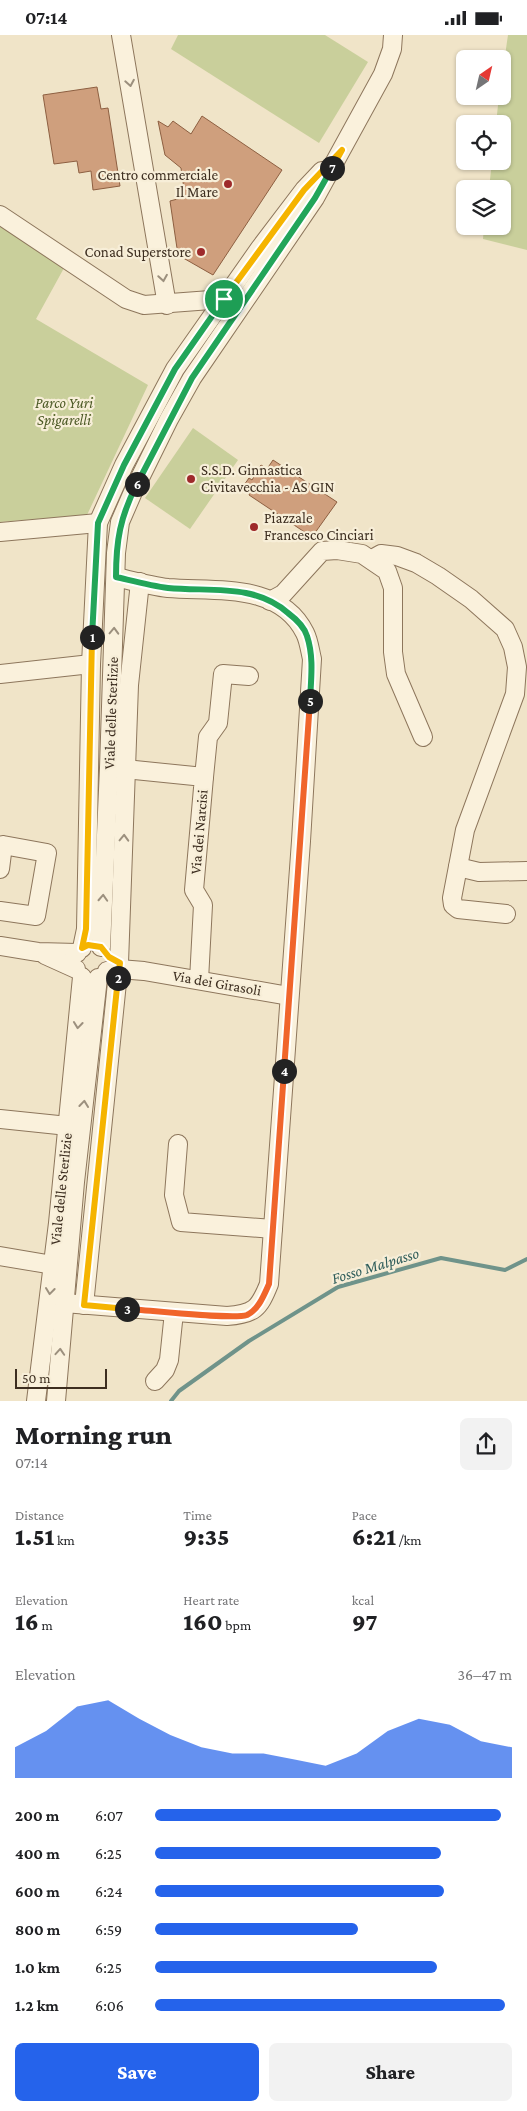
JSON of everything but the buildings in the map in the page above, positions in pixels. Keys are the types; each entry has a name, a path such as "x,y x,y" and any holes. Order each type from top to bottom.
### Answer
{"street":[{"path":"121,35 167,305"},
{"name":"Viale delle Sterlizie","path":"36,1401 68,1126 97,963 118,769 116,553 120,522 132,492 192,378 315,198 342,150 383,74 392,49 393,35"},
{"name":"Viale delle Sterlizie","path":"84,1305 97,963 86,929 91,664 98,523 124,465 175,369 304,190 342,150"},
{"path":"0,215 126,299 144,305 167,305 224,299"},
{"path":"0,532 98,523"},
{"path":"270,601 283,594 322,551 337,550 362,554 387,571 393,588 392,652 396,674 423,737"},
{"path":"372,559 381,554 397,556 416,563 438,576 470,599 505,629 514,647 517,667 515,693 465,830 453,886 453,905 458,909 506,914"},
{"path":"64,1303 227,1316 247,1315 262,1302 269,1284 301,841 312,659 306,635 298,621 282,607 256,595 226,589 168,588 116,577"},
{"name":"Viale delle Sterlizie","path":"56,1401 97,963 140,582"},
{"path":"0,675 91,664"},
{"path":"204,777 208,737 218,723 223,674 249,676"},
{"name":"Via dei Narcisi","path":"118,769 204,777 194,890 204,905 199,980"},
{"path":"0,869 3,845 47,853 36,916 0,911"},
{"path":"458,867 479,873 527,871"},
{"name":"Via dei Girasoli","path":"0,946 289,996"},
{"path":"0,1119 68,1126"},
{"path":"178,1144 174,1195 180,1222 273,1229"},
{"path":"0,1256 53,1265"},
{"path":"155,1381 165,1370 169,1360 174,1312"}],"green space":[{"path":"178,35 325,35 368,62 319,143 171,49"},
{"path":"508,35 527,35 527,250 483,239 483,235 511,235 511,180 490,180 491,170 511,170 511,115 497,115 498,105 511,105 511,50 506,50"},
{"name":"Parco Yuri Spigarelli","path":"0,225 64,268 36,319 148,385 87,515 0,522"},
{"name":"S.S.D. Ginnastica Civitavecchia - AS GIN","path":"193,428 238,460 190,529 145,498"}],"waterway":[{"name":"Fosso Malpasso","path":"171,1401 179,1391 249,1341 338,1287 441,1258 505,1270 527,1259"}],"place":[{"name":"Centro commerciale Il Mare","path":"228,184"},
{"name":"Conad Superstore","path":"201,252"},
{"name":"S.S.D. Ginnastica Civitavecchia - AS GIN","path":"191,479"},
{"name":"Piazzale Francesco Cinciari","path":"254,527"}],"route":[{"path":"342,150 315,198 192,378 169,419 132,492 120,522 116,553 116,577 168,588 226,589 256,595 282,607 298,621 306,635 312,659 301,841 269,1284 262,1302 247,1315 227,1316 84,1305 120,963 109,957 101,947 88,945 82,948 86,929 91,664 98,523 124,465 160,395 175,369 224,299 304,190 342,150"}]}
